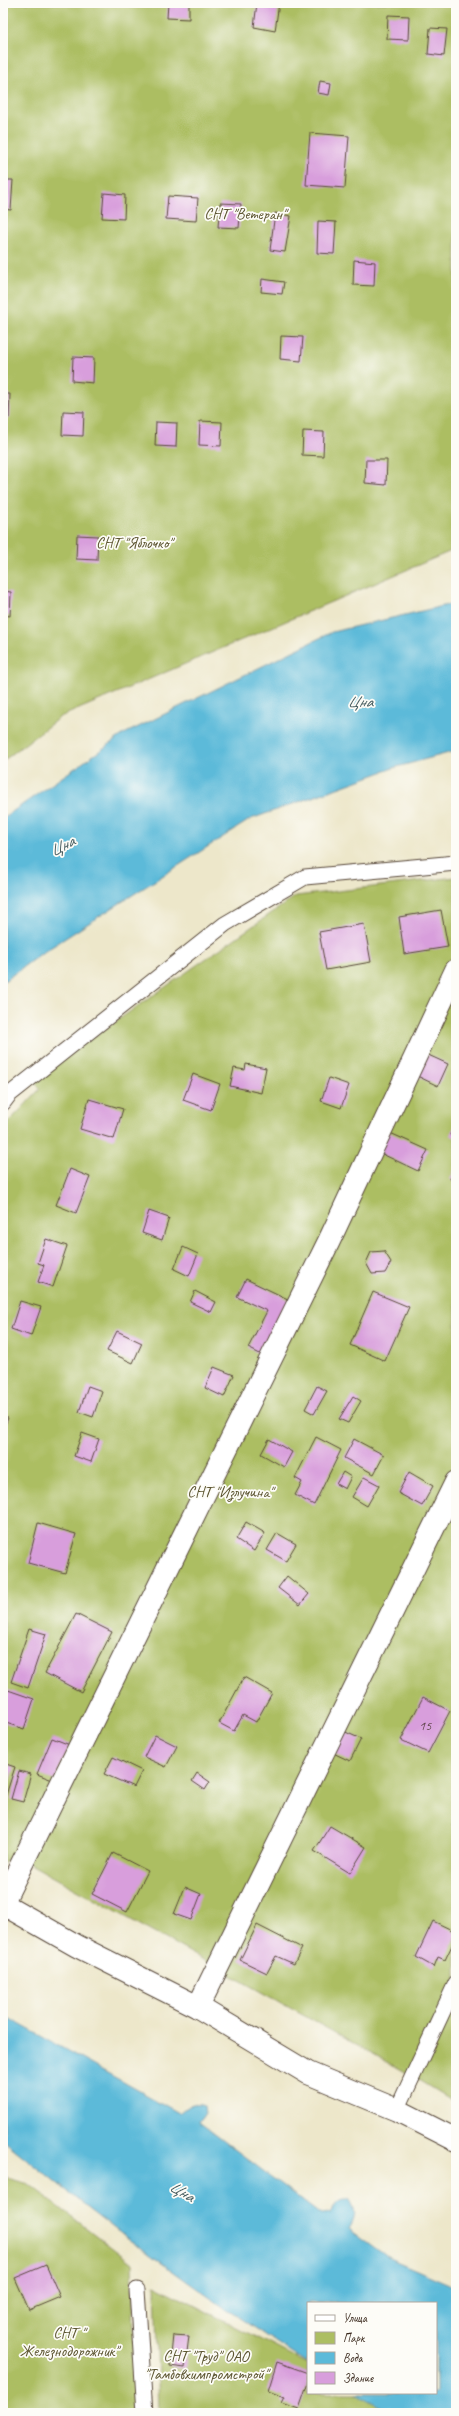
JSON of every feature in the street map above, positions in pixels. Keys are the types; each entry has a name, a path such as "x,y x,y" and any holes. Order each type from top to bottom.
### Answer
{"street":[{"path":"456,970 329,1241 3,1903 77,1946 198,2006 308,2074 397,2110 456,2140"},
{"path":"198,2006 456,1482"}],"lane":[{"path":"3,1103 8,1095 225,924 305,877 456,863"},
{"path":"397,2110 456,1983"},
{"path":"137,2290 145,2413"}],"green space":[{"name":"СНТ \"Ветеран\"","path":"3,3 456,3 456,549 60,717 3,761"},
{"name":"СНТ \"Излучина\"","path":"456,877 456,2103 402,2070 14,1855 3,1863 3,1128 40,1089 33,1079 296,896"},
{"name":"СНТ \" Железнодорожник\"","path":"3,2177 29,2184 132,2263 136,2413 3,2413"},
{"name":"СНТ \"Труд\" ОАО \"Тамбовхимпромстрой\"","path":"155,2285 307,2363 307,2394 365,2394 402,2413 159,2413"}],"water":[{"name":"Цна","path":"456,603 456,751 393,768 251,819 39,955 3,982 3,818 124,734 332,632"},
{"name":"Цна","path":"3,2015 179,2113 193,2104 204,2105 205,2113 199,2122 321,2215 330,2214 338,2201 349,2199 352,2203 355,2214 349,2229 389,2258 456,2287 456,2413 394,2413 358,2394 437,2394 437,2302 307,2302 307,2362 190,2284 77,2199 3,2140"}],"building":[{"path":"168,3 189,3 189,19 167,18"},
{"path":"257,3 279,3 275,31 254,27"},
{"path":"388,15 409,16 408,40 387,39"},
{"path":"430,28 447,29 444,56 428,54"},
{"path":"320,81 331,83 329,95 318,93"},
{"path":"310,133 349,136 345,188 306,185"},
{"path":"3,180 13,180 11,210 3,209"},
{"path":"104,193 125,195 124,219 102,218"},
{"path":"168,196 198,198 196,221 166,219"},
{"path":"220,203 241,204 239,228 218,227"},
{"path":"275,213 291,216 285,252 270,250"},
{"path":"318,221 336,222 334,254 317,253"},
{"path":"354,260 375,262 374,286 353,285"},
{"path":"262,279 284,282 282,294 261,292"},
{"path":"281,336 303,337 301,361 280,359"},
{"path":"73,357 94,358 93,383 72,381"},
{"path":"3,394 10,394 9,418 3,418"},
{"path":"63,411 84,412 83,436 62,435"},
{"path":"200,421 222,422 221,446 199,445"},
{"path":"156,422 177,423 176,447 155,446"},
{"path":"303,431 324,432 323,456 302,455"},
{"path":"366,460 387,460 386,485 365,483"},
{"path":"77,535 98,536 97,560 76,559"},
{"path":"3,591 11,592 10,616 3,615"},
{"path":"441,910 448,947 404,954 399,917"},
{"path":"364,924 371,962 326,970 319,932"},
{"path":"424,1053 448,1064 438,1086 413,1074"},
{"path":"246,1064 266,1068 261,1093 230,1086 234,1068 245,1070"},
{"path":"193,1074 220,1084 211,1110 183,1100"},
{"path":"329,1078 349,1085 341,1108 321,1101"},
{"path":"89,1099 123,1109 114,1139 80,1129"},
{"path":"456,1124 456,1138 450,1135"},
{"path":"388,1132 428,1150 418,1171 378,1152"},
{"path":"456,1168 456,1182 450,1179"},
{"path":"70,1169 90,1177 76,1213 56,1205"},
{"path":"149,1211 169,1218 162,1240 142,1233"},
{"path":"46,1239 67,1246 53,1287 38,1282 44,1265 38,1263"},
{"path":"183,1247 198,1254 189,1276 174,1269"},
{"path":"384,1251 391,1262 385,1273 372,1274 366,1263 371,1252"},
{"path":"246,1279 292,1301 264,1356 248,1348 267,1311 237,1297"},
{"path":"195,1291 216,1302 211,1312 190,1302"},
{"path":"373,1292 409,1307 385,1361 350,1345"},
{"path":"20,1301 41,1307 31,1336 11,1329"},
{"path":"117,1331 142,1343 133,1363 107,1351"},
{"path":"214,1367 234,1375 224,1397 205,1388"},
{"path":"88,1386 102,1391 93,1417 79,1412"},
{"path":"317,1386 327,1391 314,1414 305,1409"},
{"path":"353,1396 361,1401 348,1423 339,1419"},
{"path":"3,1416 8,1418 3,1430"},
{"path":"82,1433 99,1439 91,1462 74,1456"},
{"path":"316,1437 341,1450 314,1505 295,1495 302,1482 295,1478"},
{"path":"269,1439 292,1452 284,1467 261,1454"},
{"path":"354,1439 384,1455 374,1474 344,1458"},
{"path":"343,1472 351,1477 345,1489 336,1484"},
{"path":"409,1472 433,1486 422,1506 398,1493"},
{"path":"364,1477 379,1485 367,1506 352,1497"},
{"path":"246,1522 265,1533 254,1551 236,1539"},
{"path":"38,1523 76,1534 65,1573 28,1563"},
{"path":"277,1533 296,1544 286,1561 267,1550"},
{"path":"287,1576 309,1594 300,1605 278,1588"},
{"path":"76,1614 112,1632 81,1692 45,1673"},
{"path":"29,1629 46,1634 28,1688 11,1682"},
{"path":"244,1677 272,1693 256,1722 243,1715 234,1731 219,1723"},
{"path":"8,1690 34,1699 24,1729 3,1722 3,1706"},
{"path":"423,1697 450,1711 428,1753 401,1740"},
{"path":"341,1730 361,1739 350,1761 331,1752"},
{"path":"155,1735 177,1746 166,1767 144,1757"},
{"path":"52,1738 70,1745 55,1781 37,1774"},
{"path":"113,1757 142,1771 134,1787 104,1774"},
{"path":"3,1763 15,1767 5,1798 3,1798"},
{"path":"19,1771 31,1774 23,1802 11,1799"},
{"path":"197,1773 210,1782 205,1790 192,1781"},
{"path":"456,1815 456,1828 452,1826"},
{"path":"330,1826 366,1847 350,1873 314,1851"},
{"path":"113,1853 148,1871 127,1912 92,1894"},
{"path":"185,1887 201,1894 191,1920 174,1914"},
{"path":"433,1921 456,1932 456,1937 445,1960 438,1957 434,1967 416,1957"},
{"path":"257,1925 302,1948 294,1964 276,1956 267,1973 240,1960"},
{"path":"46,2265 60,2297 29,2310 15,2278"},
{"path":"173,2335 189,2336 185,2368 170,2366"},
{"path":"277,2362 307,2373 307,2386 299,2409 281,2403 284,2397 268,2391"}],"park label":[{"name":"СНТ \"Яблочко\"","path":"134,543"}]}
